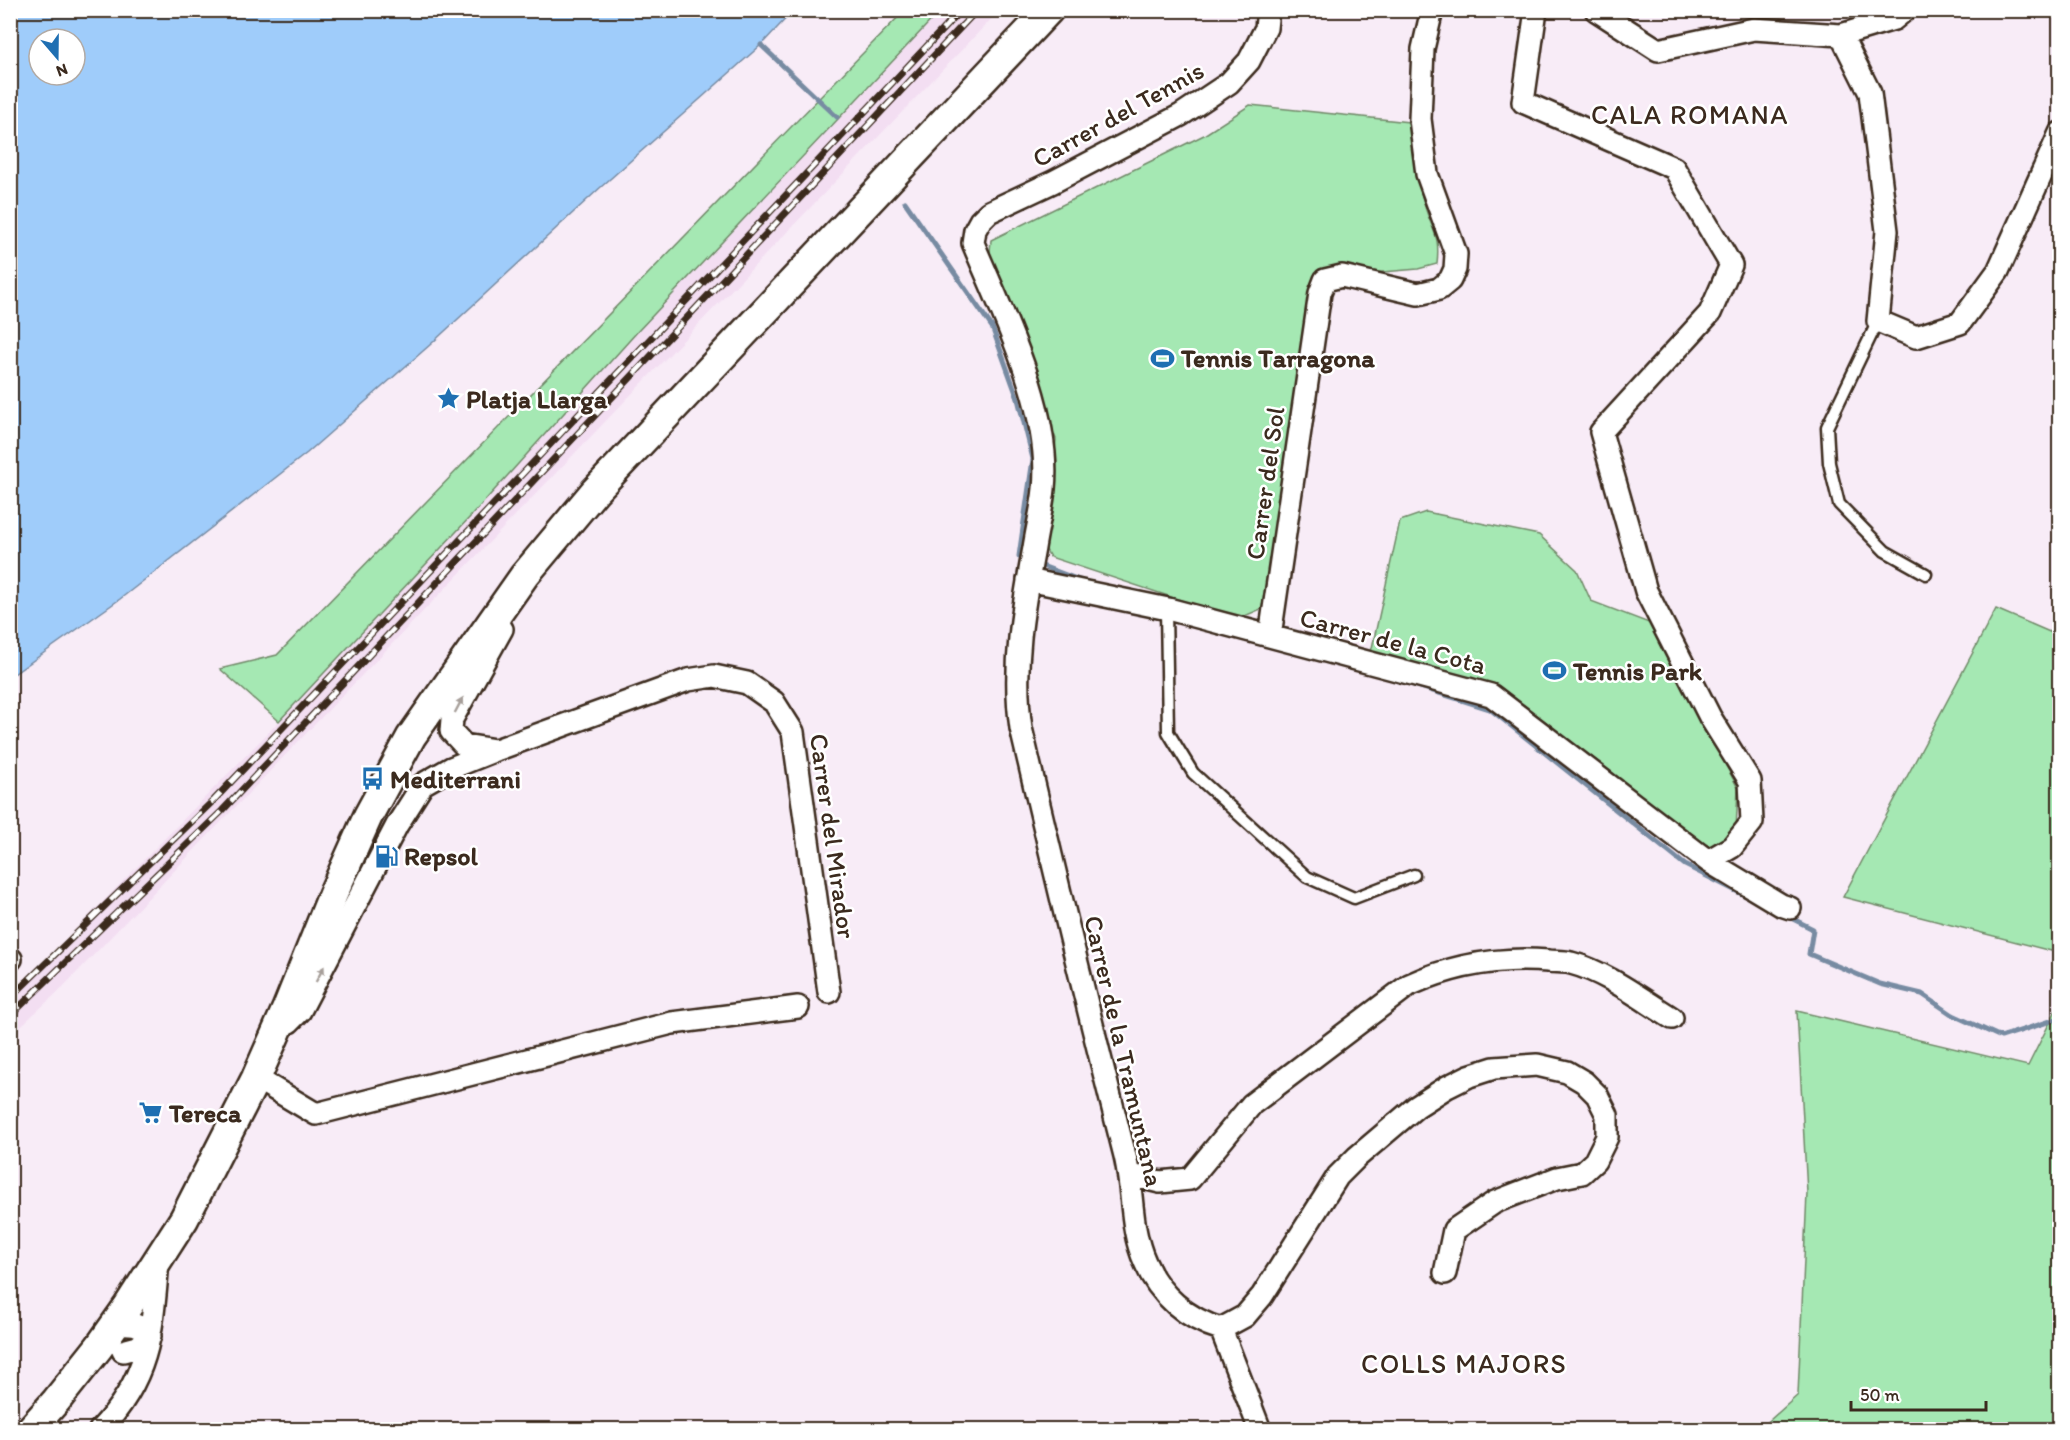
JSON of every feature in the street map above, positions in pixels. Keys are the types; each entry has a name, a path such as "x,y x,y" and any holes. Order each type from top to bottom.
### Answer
{"street":[{"path":"30,1430 56,1401 111,1349 116,1324 184,1219 256,1078 368,816 411,737 524,576 618,466 1050,10"},
{"name":"Carrer del Tennis","path":"973,243 975,230 989,212 1053,182 1181,115 1229,83 1249,61 1266,28 1268,10"},
{"name":"Carrer del Sol","path":"1261,633 1320,293 1325,280 1342,276 1418,294 1438,288 1450,280 1455,269 1456,254 1427,174 1420,119 1423,48 1432,10"},
{"path":"1536,10 1523,102 1674,168 1731,265 1710,313 1601,432 1646,591 1710,717 1750,781 1752,822 1732,847 1708,861"},
{"path":"1596,10 1658,50 1754,29 1840,35 1894,19 1905,10"},
{"path":"1840,35 1870,93 1887,231 1878,321 1916,337 1960,324 1998,271 2060,133"},
{"name":"Carrer de la Tramuntana","path":"973,243 1019,356 1037,415 1044,463 1044,489 1029,576 1017,673 1017,700 1021,728 1074,952 1131,1175 1133,1226 1145,1264 1166,1295 1186,1313 1207,1325 1221,1329"},
{"name":"Carrer del Mirador","path":"496,750 464,746 451,731 452,719 514,608 524,576"},
{"name":"Carrer de la Cota","path":"1029,576 1261,633 1491,695 1708,861 1781,905 1790,908"},
{"name":"Carrer del Mirador","path":"274,1038 300,1011 397,825 423,784 451,768 496,750 696,679 714,676 747,682 774,702 793,732 829,992"},
{"path":"1131,1175 1160,1182 1190,1179 1252,1104 1409,985 1461,966 1530,960 1570,963 1609,979 1672,1018"},
{"path":"256,1078 316,1114 672,1023 798,1007"},
{"path":"1260,1430 1221,1329 1245,1316 1262,1296 1338,1176 1416,1107 1446,1087 1469,1076 1494,1068 1537,1065 1567,1072 1584,1082 1597,1095 1607,1115 1607,1137 1595,1161 1582,1173 1557,1178 1496,1202 1454,1230 1445,1273"},
{"path":"100,1430 129,1393 137,1377 152,1330 158,1260"},
{"path":"111,1349 138,1347 150,1336 144,1328 135,1323 116,1324"},
{"path":"111,1349 129,1355 137,1377"}],"lane":[{"path":"1878,321 1827,427 1829,463 1839,504 1884,551 1926,574"},
{"path":"1167,609 1168,732 1193,773 1307,877 1354,898 1414,874"}],"shaded area":[{"path":"940,11 999,11 60,990 11,1035 11,992 36,970 264,737 471,516 638,331"}],"green space":[{"path":"904,11 940,11 638,331 471,516 279,721 220,669 277,655"},
{"name":"Tennis Tarragona","path":"1250,105 1409,122 1418,177 1426,210 1436,236 1438,255 1437,264 1418,269 1313,278 1267,599 1261,609 1238,619 1050,557 1046,550 1056,439 989,263 991,240 1204,135"},
{"name":"Tennis Park","path":"1426,512 1539,535 1577,570 1591,601 1649,623 1738,788 1736,830 1728,840 1711,846 1695,841 1634,789 1499,686 1370,657 1400,521"},
{"path":"1996,609 2059,636 2059,953 1843,897"},
{"path":"2059,1004 2059,1429 1760,1429 1798,1395 1807,1193 1797,1011 2028,1066"}],"water":[{"path":"11,10 793,10 761,45 601,187 431,344 307,453 120,599 11,676"}],"waterway":[{"path":"761,45 837,117"},
{"path":"905,202 992,327 1018,399 1033,459 1019,556 1026,559"},
{"path":"1037,564 1082,581"},
{"path":"1411,684 1490,709 1685,865 1744,895"},
{"path":"1787,916 1813,929 1809,954 1880,984 1922,994 1953,1015 2001,1037 2060,1018"}],"railway":[{"path":"10,998 214,800 961,10"},
{"path":"10,1016 222,811 977,10"}],"place":[{"name":"Tennis Tarragona","path":"1163,358"},
{"name":"Platja Llarga","path":"448,399"},
{"name":"Tennis Park","path":"1555,671"},
{"name":"Mediterrani","path":"372,779"},
{"name":"Repsol","path":"386,856"},
{"name":"Tereca","path":"151,1113"}],"district":[{"name":"CALA ROMANA","path":"1690,114"},
{"name":"COLLS MAJORS","path":"1464,1363"}]}
